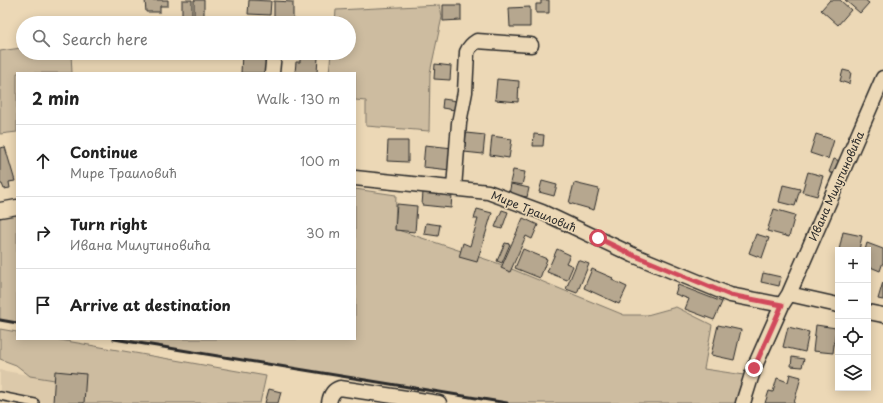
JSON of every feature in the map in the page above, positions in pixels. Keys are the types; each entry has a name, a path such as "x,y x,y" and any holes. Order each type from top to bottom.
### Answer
{"street":[{"path":"454,188 459,122 465,92 467,52 469,47 477,41 531,45"},
{"path":"272,72 273,60"},
{"name":"Ивана Милутиновића","path":"743,403 754,368 883,78"},
{"name":"Мире Траиловић","path":"356,178 488,192 542,212 633,255 730,295 835,305"},
{"path":"0,210 16,207"},
{"path":"871,313 883,315"},
{"path":"329,403 329,399 333,393 340,388 439,403"}],"lane":[{"path":"0,396 35,403"}],"shaded area":[{"path":"440,5 442,17 430,73 429,131 366,126 366,101 356,100 356,72 329,72 330,60 356,60 356,16 336,16 336,10"},
{"path":"16,49 16,60 71,60 72,72 16,72 16,132 0,134 0,51"},
{"path":"356,189 396,195 395,229 497,263 624,315 647,315 676,307 712,325 704,369 744,375 735,403 507,403 120,340 356,340"},
{"path":"16,207 16,323 0,320 0,210"},
{"path":"0,329 16,332 16,340 61,340 266,376 260,403 65,403 67,382 30,376 16,365 0,359"},
{"path":"0,370 67,382 65,403 0,403"}],"building":[{"path":"145,0 168,0 168,6 160,6 160,12 146,12"},
{"path":"182,0 192,0 192,16 182,16"},
{"path":"194,0 204,0 204,16 194,16"},
{"path":"249,0 271,1 270,15 248,14"},
{"path":"541,0 549,0 549,13 536,13 536,4 541,4"},
{"path":"830,0 840,0 851,10 838,25 821,10"},
{"path":"845,0 865,0 869,3 860,13"},
{"path":"274,1 293,2 293,16 274,16"},
{"path":"443,5 461,5 461,20 443,21"},
{"path":"530,7 530,27 510,27 509,8"},
{"path":"242,60 267,60 266,72 241,72"},
{"path":"300,60 318,60 317,72 295,72 296,62 300,62"},
{"path":"435,64 451,66 450,80 434,79"},
{"path":"843,70 851,72 849,84 840,81"},
{"path":"497,79 519,81 518,102 495,100"},
{"path":"443,99 457,101 455,110 442,108"},
{"path":"466,133 485,135 483,154 464,152"},
{"path":"534,134 544,135 543,146 533,146"},
{"path":"816,134 834,140 828,159 810,153"},
{"path":"492,136 512,139 509,158 490,155"},
{"path":"388,141 408,141 408,162 387,161"},
{"path":"425,145 453,148 450,170 423,167"},
{"path":"5,147 15,181 9,182 10,188 4,189 2,184 0,184 0,148"},
{"path":"834,159 843,162 838,176 829,172"},
{"path":"513,170 525,172 522,185 510,183"},
{"path":"808,172 823,176 817,196 802,192"},
{"path":"542,181 557,185 554,196 539,192"},
{"path":"574,183 599,189 594,210 569,203"},
{"path":"511,184 529,188 527,197 509,194"},
{"path":"783,185 800,189 795,206 779,202"},
{"path":"423,192 452,195 451,208 422,205"},
{"path":"397,204 417,206 415,232 395,230"},
{"path":"477,209 492,213 477,262 459,257 463,243 470,246 478,219 474,219"},
{"path":"774,209 795,215 789,237 767,231"},
{"path":"502,210 508,212 502,229 495,227"},
{"path":"523,218 538,225 532,239 526,236 510,272 501,268"},
{"path":"426,223 440,225 438,236 424,234"},
{"path":"843,232 862,236 860,247 840,247"},
{"path":"756,234 769,238 762,258 749,253"},
{"path":"505,243 510,244 502,263 497,261"},
{"path":"867,243 883,249 883,262 880,271 871,267 871,247 866,247"},
{"path":"523,249 547,259 540,278 515,268"},
{"path":"557,249 570,255 566,263 573,266 567,280 547,272"},
{"path":"578,260 589,264 577,293 566,289"},
{"path":"592,269 613,278 612,280 627,287 619,304 584,288"},
{"path":"763,273 781,277 779,286 761,282"},
{"path":"883,282 883,300 878,299"},
{"path":"678,285 722,302 714,320 685,309 689,299 675,294"},
{"path":"718,325 741,330 734,360 711,355"},
{"path":"816,325 835,328 833,353 813,351"},
{"path":"788,327 809,332 805,352 783,347"},
{"path":"792,357 804,359 802,367 791,366"},
{"path":"55,371 86,374 84,403 53,403"},
{"path":"790,374 801,377 794,403 765,403 769,391 773,392 777,378 788,382"},
{"path":"269,389 281,392 278,403 265,403"}],"railway":[{"path":"0,320 16,323"},
{"path":"120,340 507,403"}],"route":[{"path":"598,238 633,255 730,295 782,305 754,368"}]}
